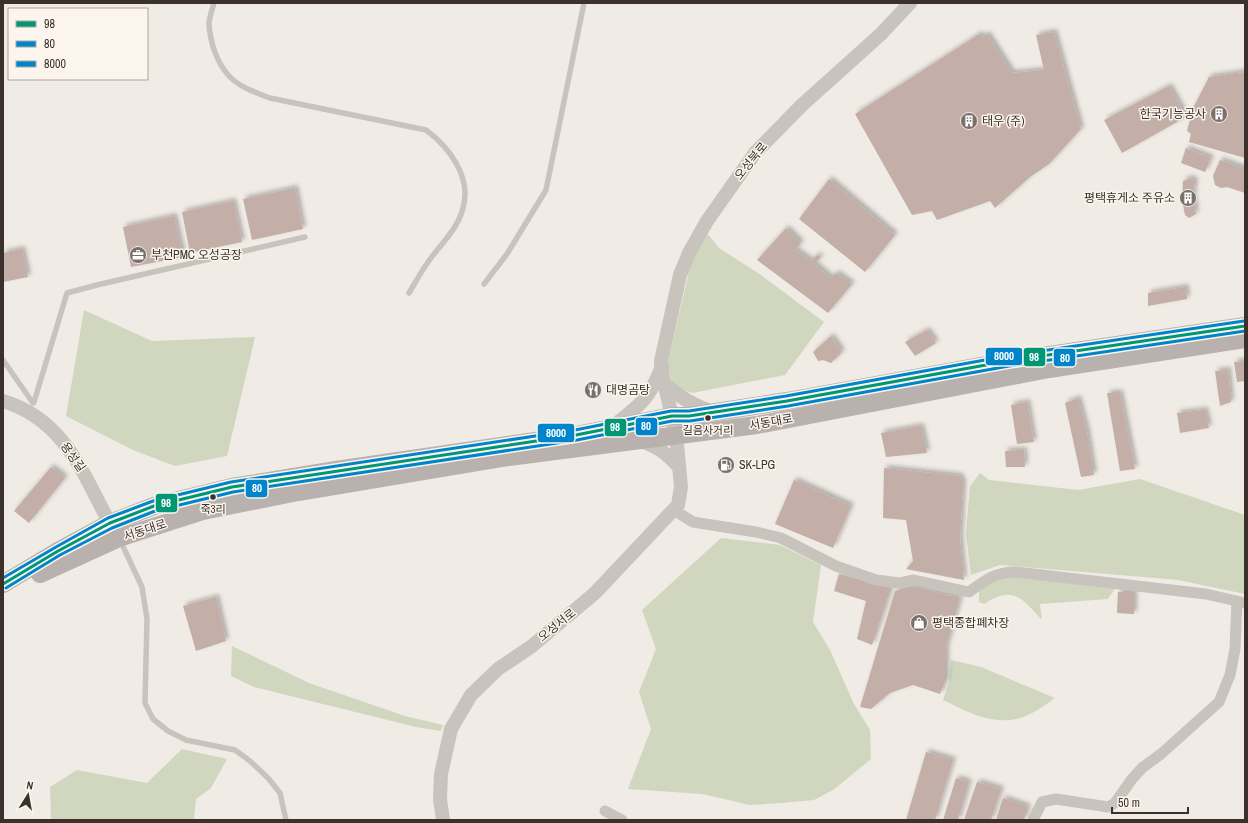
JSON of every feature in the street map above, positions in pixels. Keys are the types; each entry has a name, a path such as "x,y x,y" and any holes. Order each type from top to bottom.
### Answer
{"main road":[{"name":"서동대로","path":"3,595 59,564 154,506 232,487 610,428 672,416 713,412 787,401 1008,361 1245,326"},
{"name":"서동대로","path":"3,584 58,551 114,530 298,492 501,458 676,434 756,425 1049,369 1245,339"}],"street":[{"name":"오성북로","path":"662,364 680,276 689,253 707,221 755,152 802,105 881,34 910,3"},
{"name":"오성서로","path":"443,820 440,799 440,774 451,729 471,695 498,669 532,646 595,593 636,548 678,506 681,497 680,467 676,434 664,384 662,364"},
{"path":"610,428 641,405 654,385 662,364"},
{"path":"664,384 678,396 692,404 713,412"},
{"name":"용성길","path":"3,401 32,408 77,458 114,530"},
{"path":"638,440 660,448 680,467"},
{"path":"674,510 693,522 756,532 781,538 836,566 876,580 900,583 914,580 969,592 991,577 1003,572 1016,572 1206,594 1241,602 1230,675 1219,702 1161,754 1142,768 1115,803 1108,808 1056,799 1042,802 1033,820"},
{"path":"605,811 622,820"}],"lane":[{"path":"214,3 209,24 213,44 219,61 229,77 251,90 270,98 426,130 439,140 456,162 463,181 465,198 463,209 452,231 428,262 408,293"},
{"path":"484,284 507,254 546,190 584,3"},
{"path":"32,408 67,293 305,237"},
{"path":"3,360 32,408"},
{"path":"114,530 142,587 147,619 145,703 153,719 168,731 186,740 235,750 250,761 268,778 280,793 286,820"}],"green space":[{"path":"708,234 719,248 761,275 824,322 785,375 692,393 678,388 671,379 667,365 692,259"},
{"path":"84,310 152,341 255,337 227,456 175,466 133,450 66,416"},
{"path":"980,473 989,480 1078,490 1140,479 1245,515 1245,594 1178,580 1000,565 971,575 966,534 970,486"},
{"path":"721,538 780,545 821,565 813,622 830,650 854,704 870,730 871,759 833,790 814,800 750,805 702,794 628,789 651,729 639,692 656,649 642,610"},
{"path":"1014,574 1116,587 1108,599 1040,604 1042,620 1023,600 1010,595 1002,595 984,604 979,602 979,590 991,581"},
{"path":"232,646 309,683 405,716 443,725 441,731 416,727 254,687 231,676"},
{"path":"951,660 981,667 1055,698 1029,715 1010,720 990,719 971,713 943,700 949,683"},
{"path":"182,749 227,759 211,788 196,799 194,820 51,820 50,787 77,770 147,783"}],"building":[{"name":"태우 (주)","path":"1054,32 1081,129 1049,164 1030,177 995,208 990,201 937,220 932,211 912,215 855,114 979,34 982,37 987,34 1012,73 1044,70 1036,35"},
{"name":"한국기능공사","path":"1245,72 1245,158 1189,142 1191,134 1187,131 1193,108 1209,77"},
{"path":"1169,86 1186,117 1122,153 1104,120"},
{"path":"1186,148 1211,158 1205,172 1181,163"},
{"path":"1220,160 1245,169 1245,193 1227,187 1221,188 1215,185 1213,176"},
{"name":"평택휴게소 주유소","path":"1190,178 1195,181 1193,196 1196,214 1189,218 1185,215 1182,200 1183,181"},
{"path":"829,179 895,235 865,272 799,219"},
{"path":"295,188 303,229 252,240 243,199"},
{"path":"233,201 242,242 190,253 182,212"},
{"path":"174,216 183,257 131,267 123,227"},
{"path":"786,228 801,243 795,250 811,261 817,255 821,257 814,264 831,278 836,273 852,284 828,313 757,260"},
{"path":"22,249 28,277 3,282 3,253"},
{"path":"1186,287 1187,299 1148,306 1148,293"},
{"path":"927,330 936,343 915,356 905,342"},
{"path":"831,336 842,352 831,363 823,360 818,361 813,352"},
{"path":"1245,361 1245,381 1237,382 1234,362"},
{"path":"1228,370 1231,402 1220,406 1215,371"},
{"path":"1107,393 1120,393 1135,469 1120,471"},
{"path":"1078,398 1087,432 1094,475 1081,477 1065,403"},
{"path":"1027,402 1034,442 1017,444 1011,405"},
{"path":"1205,410 1209,428 1180,433 1177,413"},
{"path":"921,426 927,453 886,457 881,433"},
{"path":"1024,450 1025,467 1006,467 1005,451"},
{"path":"51,467 65,478 29,523 14,511"},
{"path":"884,468 960,476 963,483 960,539 964,580 906,569 913,561 906,520 883,518"},
{"path":"794,480 851,506 833,548 775,524"},
{"path":"839,574 891,588 872,645 857,639 866,601 834,591"},
{"name":"평택종합폐차장","path":"910,586 960,598 946,648 946,680 940,694 913,685 890,693 871,709 860,707 895,591"},
{"path":"1118,592 1134,592 1134,614 1117,613"},
{"path":"216,597 226,641 196,651 183,606"},
{"path":"926,752 953,760 935,820 906,820"},
{"path":"956,778 969,782 958,820 943,820"},
{"path":"977,782 1001,789 991,820 964,820"},
{"path":"1003,798 1028,807 1024,820 996,820"}],"transit line":[{"name":"8000","path":"3,578 108,518 153,501 231,482 575,430 671,411 689,411 786,396 1007,356 1244,321"},
{"name":"98","path":"3,584 58,551 110,523 154,506 232,487 576,435 672,416 689,416 787,401 1008,361 1245,326"},
{"name":"80","path":"6,588 60,555 112,528 155,511 233,492 577,440 672,421 690,421 788,406 1009,366 1245,331"}],"place":[{"name":"한국기능공사","path":"1219,114"},
{"name":"태우 (주)","path":"969,121"},
{"name":"평택휴게소 주유소","path":"1188,198"},
{"name":"부천PMC 오성공장","path":"138,255"},
{"name":"대명곰탕","path":"593,390"},
{"name":"길음사거리","path":"708,418"},
{"name":"SK-LPG","path":"726,465"},
{"name":"죽3리","path":"213,497"},
{"name":"평택종합폐차장","path":"919,623"}]}
